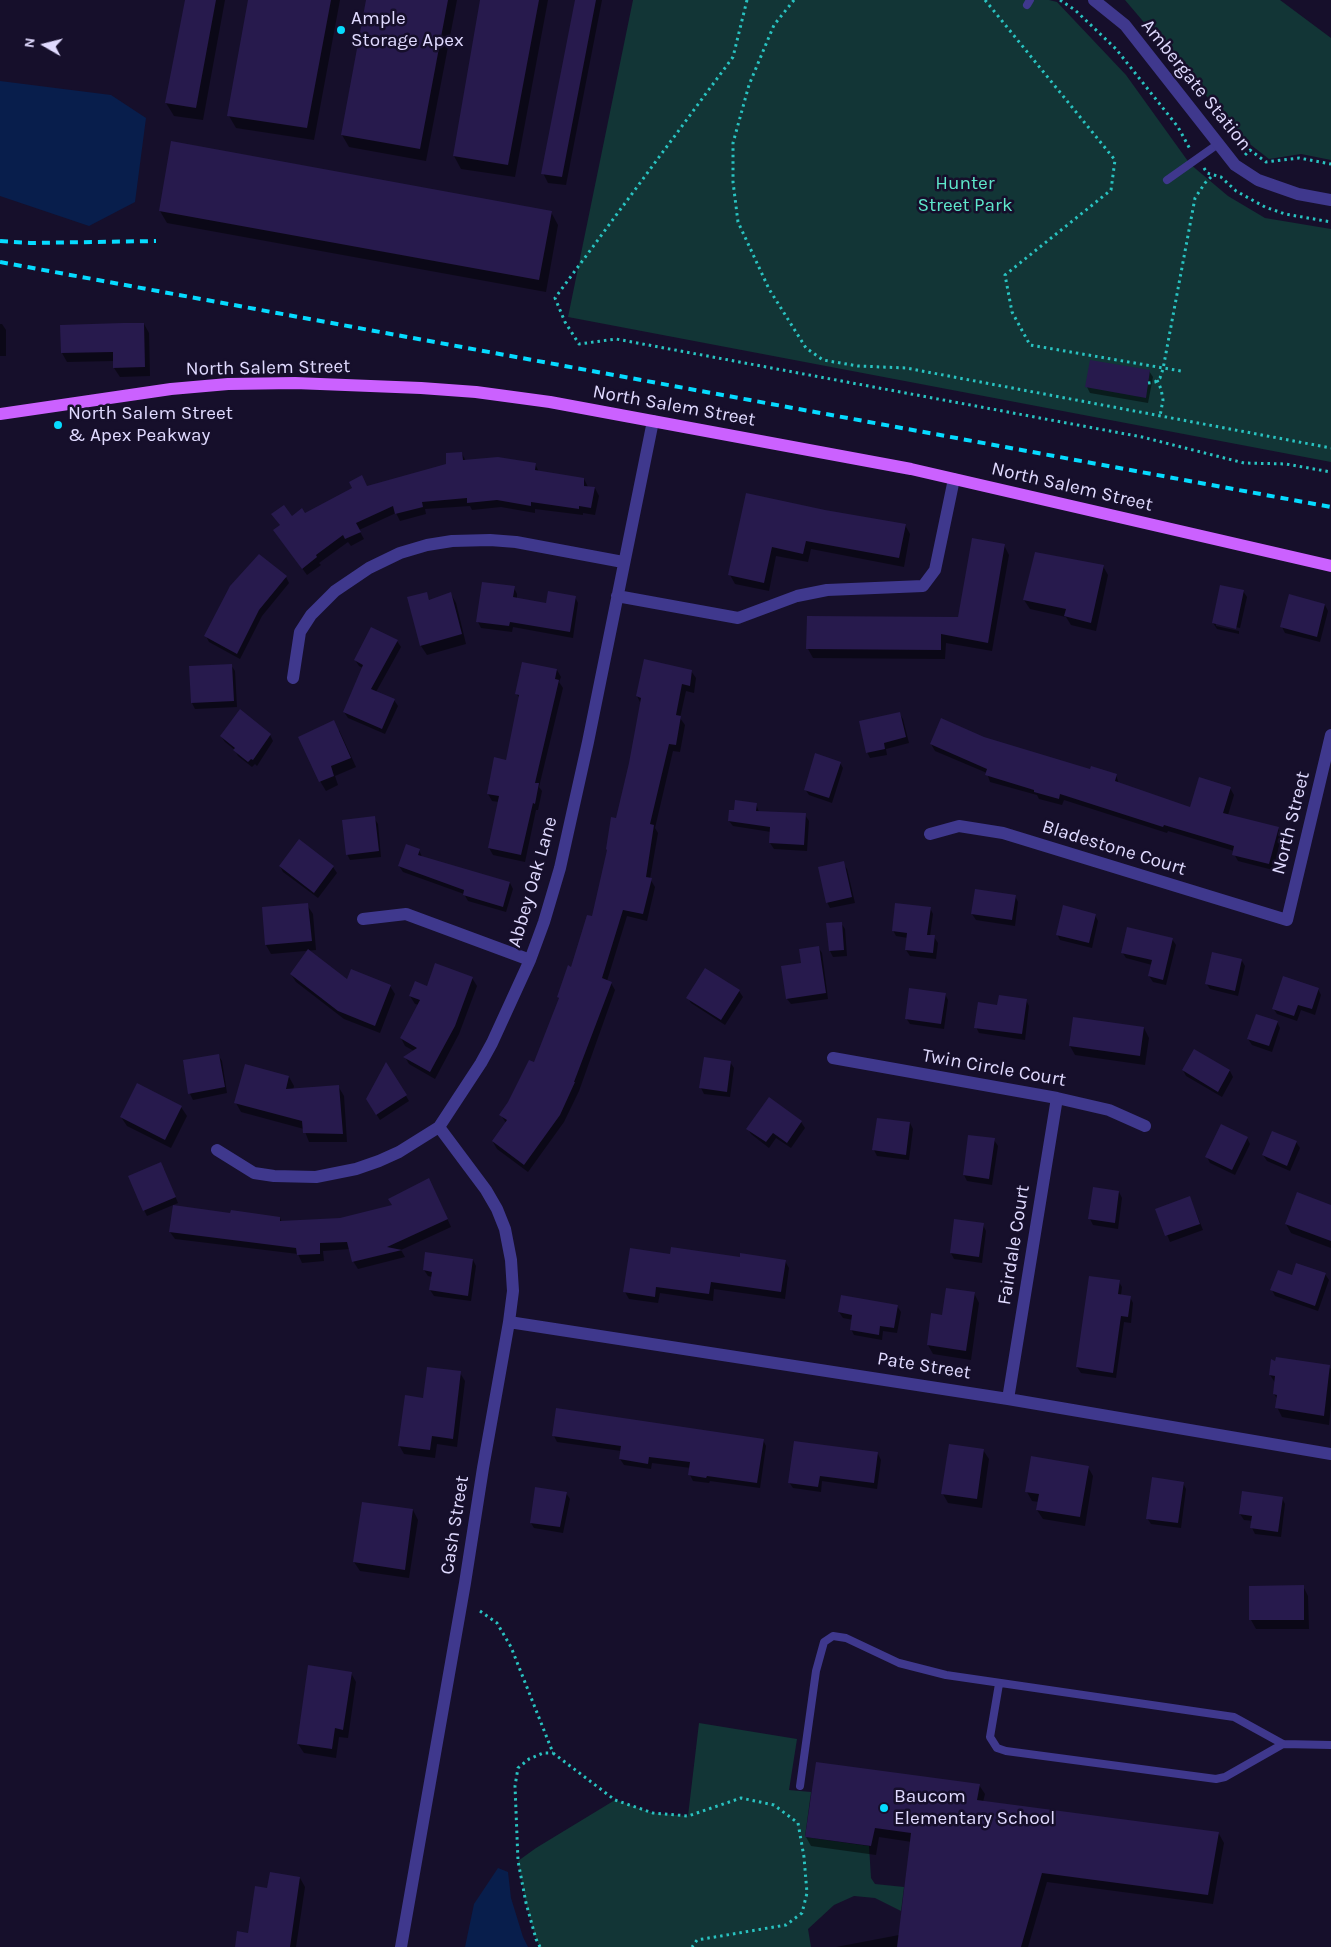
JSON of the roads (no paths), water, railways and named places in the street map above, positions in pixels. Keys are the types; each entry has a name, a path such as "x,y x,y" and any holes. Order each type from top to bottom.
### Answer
{"main road":[{"name":"North Salem Street","path":"0,414 44,406 171,389 228,384 294,383 476,392 550,402 911,469 1331,566"}],"street":[{"name":"Ambergate Station","path":"1094,0 1125,25 1235,165 1258,180 1298,194 1331,200"},
{"name":"Abbey Oak Lane","path":"216,1150 254,1173 274,1176 316,1176 356,1169 399,1152 439,1127 469,1083 492,1043 530,960 544,922 560,868 588,742 653,421"},
{"path":"617,596 738,618 797,596 827,590 923,586 935,570 954,479"},
{"path":"293,678 300,632 311,615 334,591 369,568 400,553 427,545 452,541 490,540 516,542 623,562"},
{"name":"North Street","path":"1286,920 1331,735"},
{"name":"Bladestone Court","path":"930,834 959,826 1003,833 1286,920"},
{"path":"363,918 406,914 530,960"},
{"name":"Twin Circle Court","path":"833,1058 1057,1098 1109,1110 1145,1126"},
{"name":"Fairdale Court","path":"1008,1398 1057,1098"},
{"name":"Cash Street","path":"401,1947 513,1291 511,1260 505,1229 497,1209 486,1190 439,1127"},
{"name":"Pate Street","path":"509,1322 1008,1398 1331,1454"}],"lane":[{"path":"1167,180 1218,144"},
{"path":"800,1786 816,1671 824,1642 833,1636 846,1638 899,1663 946,1675 1234,1717 1282,1744 1331,1745"},
{"path":"999,1684 990,1737 997,1748 1006,1750 1216,1779 1225,1777 1282,1744"}],"water":[{"path":"0,81 111,95 146,118 135,202 89,226 0,196"},
{"path":"498,1868 508,1872 511,1898 528,1947 465,1947 474,1904"}],"railway":[{"path":"0,241 30,243 156,241"},
{"path":"0,262 1331,507"}],"place":[{"name":"Ample Storage Apex","path":"341,30"},
{"name":"North Salem Street & Apex Peakway","path":"58,425"},
{"name":"Baucom Elementary School","path":"884,1808"}],"park label":[{"name":"Hunter Street Park","path":"965,195"}]}
